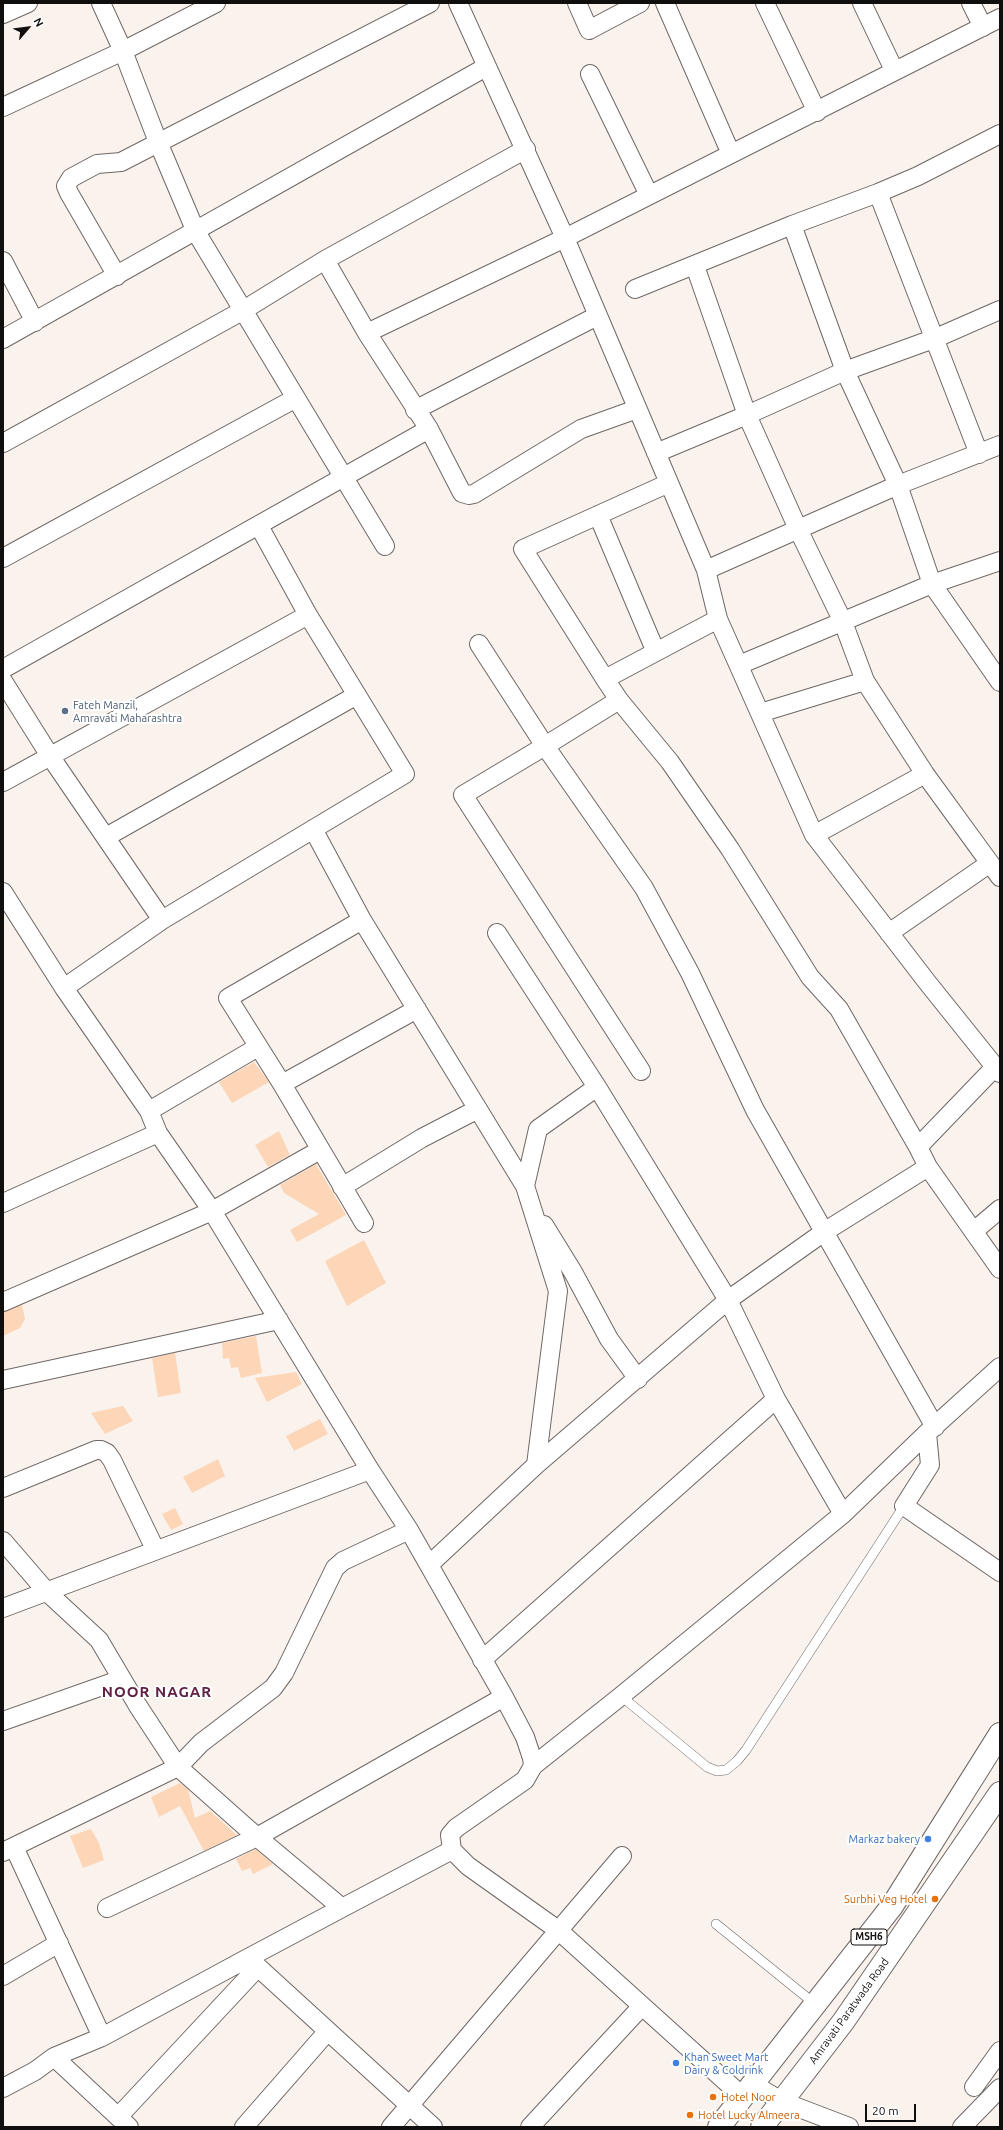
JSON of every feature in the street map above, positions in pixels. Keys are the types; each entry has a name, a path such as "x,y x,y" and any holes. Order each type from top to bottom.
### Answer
{"main road":[{"name":"MSH6","path":"725,2125 748,2090 892,1906 1000,1734"},
{"name":"Amravati Paratwada Road","path":"762,2127 781,2100 843,2022 1000,1793"}],"street":[{"path":"3,14 28,3"},
{"path":"101,3 123,51 158,142 196,232 242,311 385,546"},
{"path":"3,107 123,51 216,3"},
{"path":"117,276 66,186 71,178 97,164 121,162 430,3"},
{"path":"458,3 486,67 526,149 565,238 706,570 718,619 814,835 998,1070 918,1147"},
{"path":"577,3 589,30 640,3"},
{"path":"665,3 731,154"},
{"path":"765,3 817,112"},
{"path":"862,3 894,70"},
{"path":"972,3 983,27"},
{"path":"367,333 565,238 649,194 817,112 894,70 1000,18"},
{"path":"3,339 196,232 486,67"},
{"path":"590,74 649,194"},
{"path":"635,289 695,266 792,225 878,193 918,176 1000,134"},
{"path":"3,443 242,311 325,260 526,149"},
{"path":"878,193 936,338 979,454"},
{"path":"792,225 845,371 898,485 932,584 1000,682"},
{"path":"325,260 367,333 415,410 429,429 462,493 469,495 480,490 581,429 637,409"},
{"path":"3,261 35,322"},
{"path":"695,266 747,415 798,529 843,622 865,682 925,774 995,870 889,932"},
{"path":"656,453 747,415 845,371 936,338 1000,310"},
{"path":"415,410 597,316"},
{"path":"3,558 296,398"},
{"path":"3,669 429,429"},
{"path":"706,570 898,485 1000,445"},
{"path":"669,483 524,549 619,700 670,762 730,849 810,976 839,1009 928,1166 1000,1269"},
{"path":"598,515 655,650"},
{"path":"64,988 162,920 405,774 308,615 259,526"},
{"path":"739,665 932,584 1000,562"},
{"path":"3,782 308,615"},
{"path":"605,679 655,650 718,619"},
{"path":"479,644 545,746 644,888 690,973 755,1110 824,1232 931,1430 930,1465 904,1506 1000,1572"},
{"path":"3,682 50,756 162,920"},
{"path":"760,713 865,682"},
{"path":"106,837 357,695"},
{"path":"619,700 463,795 641,1071"},
{"path":"814,835 925,774"},
{"path":"313,829 362,920 525,1186 534,1210 558,1291 536,1465"},
{"path":"3,892 64,988 149,1111 158,1133 212,1211 370,1470 430,1564 525,1737 533,1766"},
{"path":"362,920 228,998 282,1084 364,1223"},
{"path":"497,933 597,1087 728,1300 776,1399 843,1514"},
{"path":"282,1084 417,1009"},
{"path":"149,1111 258,1047"},
{"path":"525,1186 538,1129 597,1087"},
{"path":"342,1187 422,1138 478,1108"},
{"path":"3,1203 158,1133"},
{"path":"3,1302 212,1211 320,1150"},
{"path":"430,1564 536,1465 638,1379 728,1300 824,1232 928,1166"},
{"path":"974,1231 1000,1209"},
{"path":"534,1210 560,1249 609,1339 638,1379"},
{"path":"3,1380 279,1320"},
{"path":"849,2127 781,2100 748,2090 642,2006 558,1930 468,1866 452,1850 450,1835 456,1828 525,1780 533,1766 843,1514 931,1430 1000,1368"},
{"path":"482,1660 776,1399"},
{"path":"3,1488 96,1450 101,1450 107,1453 112,1460 155,1549"},
{"path":"3,1608 155,1549 370,1470"},
{"path":"102,2037 59,1943 8,1849 178,1767 201,1743 273,1688 284,1672 335,1568 343,1561 409,1530"},
{"path":"3,1540 47,1592 99,1640 178,1767 257,1837 342,1908"},
{"path":"3,1721 122,1679"},
{"path":"107,1908 257,1837 504,1697"},
{"path":"3,2088 35,2071 54,2057 102,2037 253,1963 342,1908 452,1850"},
{"path":"391,2127 622,1856"},
{"path":"3,1976 59,1943"},
{"path":"253,1963 409,2107 433,2127"},
{"path":"54,2057 124,2122 253,1963"},
{"path":"530,2127 642,2006"},
{"path":"244,2127 327,2032"},
{"path":"974,2087 1000,2051"},
{"path":"962,2127 1000,2088"}],"lane":[{"path":"621,1696 707,1767 717,1771 726,1770 737,1761 746,1750 904,1506"},
{"path":"716,1924 815,2004"}],"building":[{"path":"254,1062 269,1082 232,1103 219,1082"},
{"path":"279,1131 290,1155 268,1167 255,1145"},
{"path":"316,1164 346,1215 297,1242 290,1230 319,1214 284,1193 280,1185"},
{"path":"364,1240 386,1283 347,1306 325,1261"},
{"path":"22,1305 25,1319 20,1328 3,1336 3,1312"},
{"path":"256,1336 262,1373 241,1378 238,1367 231,1368 229,1358 223,1359 222,1343"},
{"path":"175,1353 181,1393 158,1397 152,1358"},
{"path":"296,1372 302,1384 267,1402 255,1378"},
{"path":"123,1406 133,1421 105,1434 91,1413"},
{"path":"320,1419 328,1434 294,1451 286,1436"},
{"path":"218,1459 225,1476 192,1493 183,1477"},
{"path":"175,1508 183,1524 171,1530 162,1514"},
{"path":"180,1783 188,1789 195,1818 210,1811 237,1835 204,1851 180,1806 159,1817 151,1797"},
{"path":"91,1829 99,1843 104,1860 83,1868 70,1836"},
{"path":"255,1849 273,1864 253,1874 250,1868 242,1871 236,1859"}],"place":[{"name":"Fateh Manzil, Amravati Maharashtra","path":"65,711"},
{"name":"Markaz bakery","path":"928,1839"},
{"name":"Surbhi Veg Hotel","path":"935,1899"},
{"name":"Khan Sweet Mart Dairy & Coldrink","path":"676,2063"},
{"name":"Hotel Noor","path":"713,2097"},
{"name":"Hotel Lucky Almeera","path":"690,2115"}],"district":[{"name":"NOOR NAGAR","path":"157,1692"}]}
